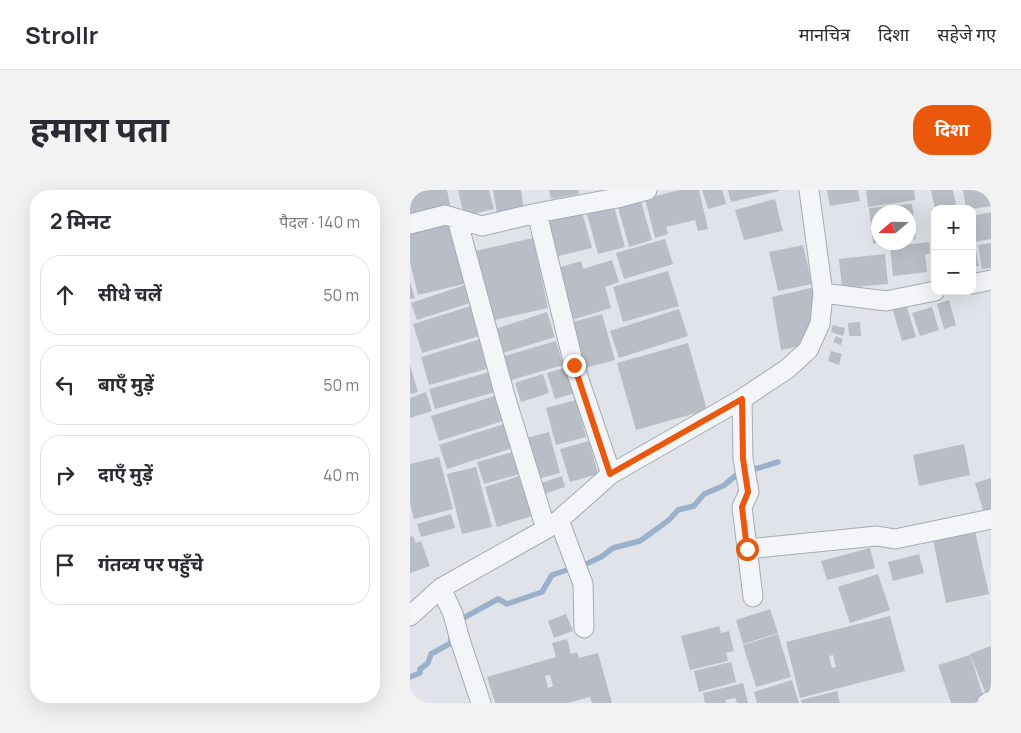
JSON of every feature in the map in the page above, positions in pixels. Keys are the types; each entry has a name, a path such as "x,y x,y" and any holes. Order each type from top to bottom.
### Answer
{"street":[{"path":"410,224 445,215 482,226 617,194 647,190"},
{"path":"410,616 440,588 552,525 610,474 742,399 787,369 808,350 820,324 823,293 809,190"},
{"path":"537,213 574,365 610,474"},
{"path":"457,219 505,396 552,525 569,545 583,584 584,628"},
{"path":"976,283 991,280"},
{"path":"823,293 886,301 931,292"},
{"path":"742,399 744,463 748,492 742,507 752,597"},
{"path":"747,549 877,536 895,539 991,519"},
{"path":"440,588 455,621 481,703"},
{"path":"987,703 991,700"}],"building":[{"path":"410,190 447,190 450,205 410,215"},
{"path":"458,190 489,190 494,209 464,216"},
{"path":"493,190 521,190 524,210 497,214"},
{"path":"549,190 578,190 579,194 551,199"},
{"path":"679,190 699,190 708,229 698,231 695,220 666,227 668,234 655,238 645,199"},
{"path":"702,190 722,190 726,204 708,209"},
{"path":"728,190 779,190 779,191 731,202"},
{"path":"827,190 858,190 860,201 830,206"},
{"path":"866,190 914,190 915,200 871,205 868,207"},
{"path":"931,190 953,190 956,205 934,205"},
{"path":"963,190 991,190 991,206 976,208 976,205 965,205"},
{"path":"640,198 652,240 629,247 617,204"},
{"path":"775,199 783,231 744,240 735,210"},
{"path":"614,206 625,247 598,254 587,214"},
{"path":"869,208 871,208 871,226"},
{"path":"582,212 592,248 554,257 545,222"},
{"path":"991,212 991,239 976,242 976,215"},
{"path":"452,220 468,283 418,295 410,262 410,231"},
{"path":"533,238 548,308 490,321 475,251"},
{"path":"665,239 673,264 624,279 616,253"},
{"path":"929,242 930,254 925,254 927,272 893,276 890,250 916,250 916,244"},
{"path":"991,243 991,268 982,269 978,245"},
{"path":"803,245 812,284 778,291 769,252"},
{"path":"976,250 979,266 976,266"},
{"path":"885,254 888,284 842,288 839,259"},
{"path":"612,260 619,282 605,287 611,308 572,320 557,268 581,261 583,269"},
{"path":"668,271 679,306 623,322 613,287"},
{"path":"410,282 415,298 410,299"},
{"path":"465,285 470,303 417,320 411,303"},
{"path":"815,287 812,324 801,346 781,350 772,297"},
{"path":"949,300 956,325 944,329 937,304"},
{"path":"906,304 916,337 902,341 892,308"},
{"path":"474,305 483,335 422,353 413,324"},
{"path":"932,307 939,330 920,336 912,313"},
{"path":"679,309 688,336 619,358 610,331"},
{"path":"547,312 555,337 503,353 495,329"},
{"path":"602,314 615,360 581,369 569,323"},
{"path":"860,322 861,336 849,336 848,323"},
{"path":"833,325 845,328 843,336 831,332"},
{"path":"836,336 843,339 841,345 833,342"},
{"path":"481,339 490,368 429,385 421,357"},
{"path":"556,341 563,365 508,381 501,357"},
{"path":"688,343 707,410 636,430 617,363"},
{"path":"831,351 842,354 839,365 828,361"},
{"path":"410,365 418,392 410,394"},
{"path":"567,367 575,393 555,399 547,373"},
{"path":"493,371 499,391 435,409 429,389"},
{"path":"543,374 549,393 521,402 515,383"},
{"path":"426,392 432,411 410,418 410,398"},
{"path":"498,395 506,420 439,441 431,416"},
{"path":"576,400 586,437 556,445 546,408"},
{"path":"504,424 512,448 447,469 439,445"},
{"path":"549,432 560,473 534,480 523,439"},
{"path":"589,441 598,474 570,482 560,449"},
{"path":"964,444 970,475 919,486 913,455"},
{"path":"513,452 520,474 484,484 477,462"},
{"path":"439,457 453,509 414,519 410,503 410,464"},
{"path":"476,467 492,527 462,534 447,474"},
{"path":"519,476 532,516 497,527 485,487"},
{"path":"562,476 565,487 541,495 538,484"},
{"path":"991,478 991,510 984,513 975,483"},
{"path":"451,514 455,528 421,537 417,524"},
{"path":"975,531 989,594 946,603 933,540"},
{"path":"413,536 416,543 421,541 430,566 410,573 410,537"},
{"path":"870,548 875,568 827,580 821,561"},
{"path":"919,554 924,573 893,581 888,562"},
{"path":"878,574 890,610 850,623 838,587"},
{"path":"770,609 778,633 743,644 736,620"},
{"path":"566,614 573,631 554,638 548,621"},
{"path":"890,616 905,671 800,698 786,642","holes":["833,655 836,667 832,668 829,656"]},
{"path":"719,626 721,633 729,631 734,651 726,653 728,661 690,670 681,636"},
{"path":"778,634 791,677 756,687 743,645"},
{"path":"567,639 571,654 577,652 579,658 598,653 612,703 592,703 590,697 567,703 495,703 487,677 556,657 552,643","holes":["550,675 553,686 548,688 545,676"]},
{"path":"991,646 991,690 985,692 970,654"},
{"path":"970,655 985,701 979,703 951,703 938,665"},
{"path":"731,662 736,682 699,692 694,671"},
{"path":"792,680 799,703 757,703 754,692"},
{"path":"743,683 748,703 737,703 735,698 725,700 726,703 705,703 703,693"},
{"path":"837,691 840,703 802,703 801,700"}],"waterway":[{"path":"752,470 778,462"},
{"path":"458,621 498,599 507,604 542,592 552,575 588,563 601,557 613,548 640,541 669,520 678,510 694,506 704,494 723,486 739,473"},
{"path":"410,677 420,673 420,669 428,663 431,654 451,643 451,635"}],"route":[{"path":"574,365 610,474 742,399 743,459 748,492 742,507 747,549"}]}
